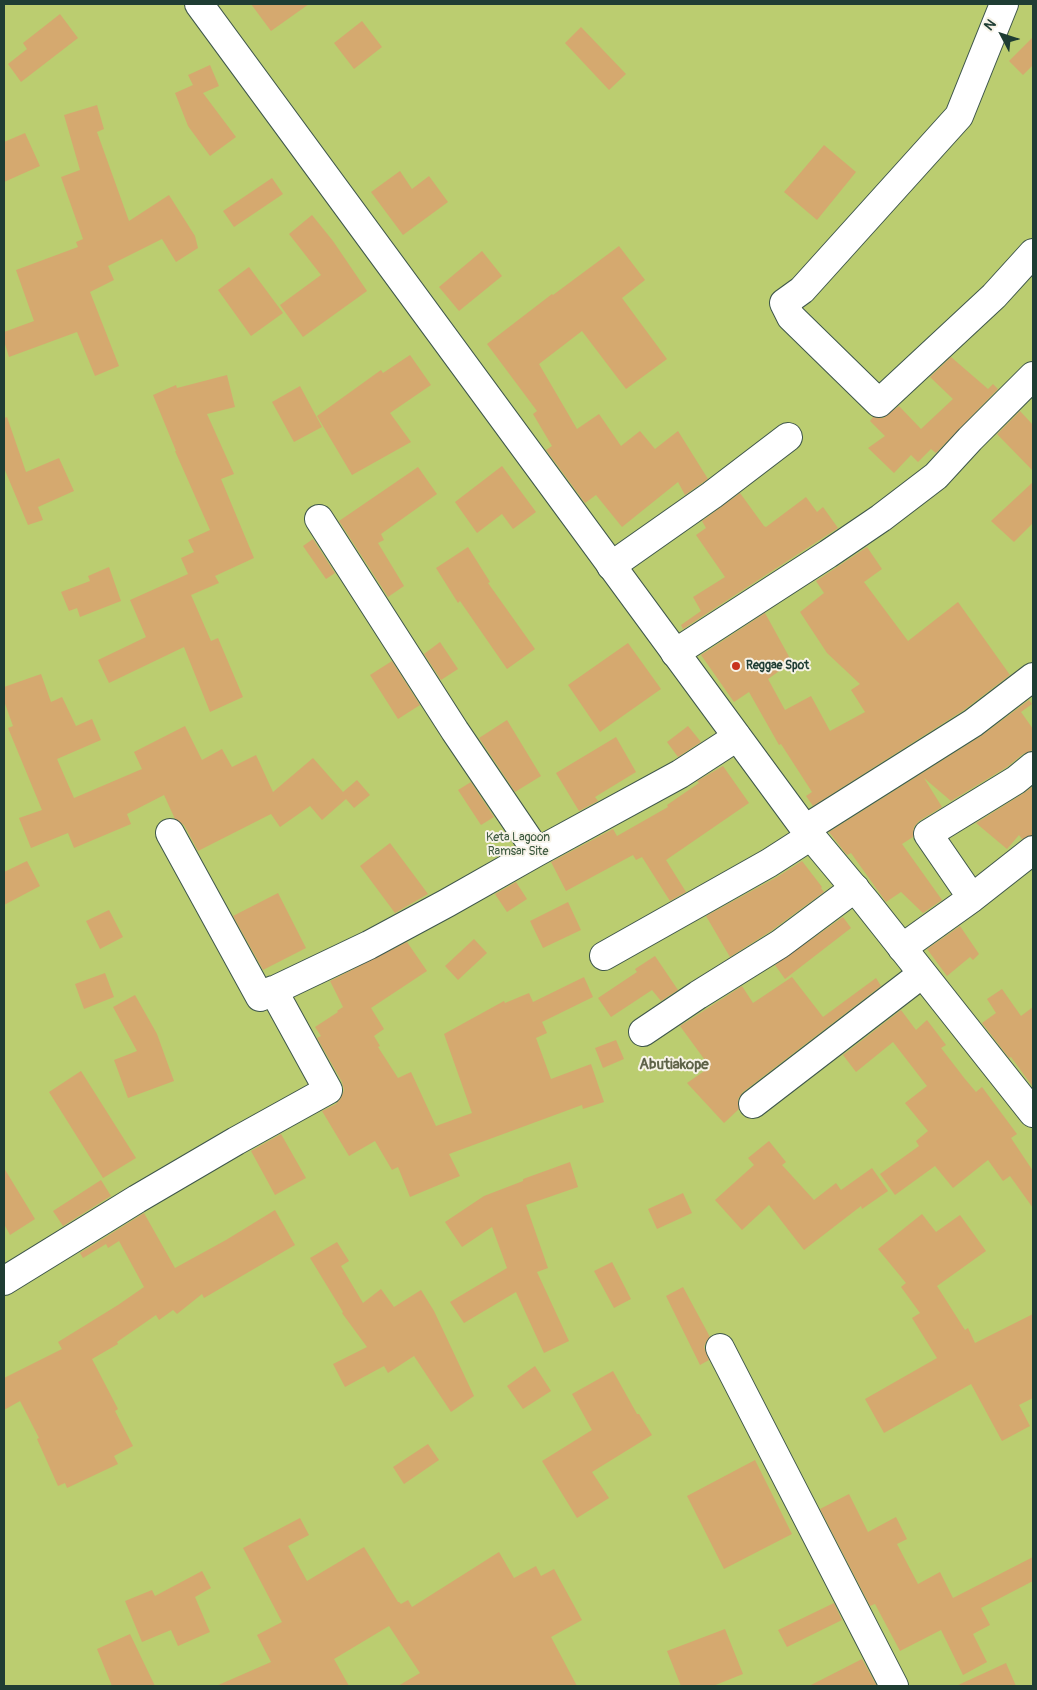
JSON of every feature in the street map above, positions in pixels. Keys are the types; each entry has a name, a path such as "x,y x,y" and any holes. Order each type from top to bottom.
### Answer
{"street":[{"path":"199,4 808,832 855,888 1033,1114"},
{"path":"1004,4 959,116 802,290 784,303 790,317 879,403 994,296 1033,253"},
{"path":"675,653 828,554 881,518 936,476 1033,376"},
{"path":"611,566 712,495 788,437"},
{"path":"319,519 454,731 537,852"},
{"path":"604,956 769,863 808,832 972,723 1033,676"},
{"path":"170,833 260,997 369,945 447,904 537,852 680,774 737,737"},
{"path":"972,898 928,834 1016,780 1033,766"},
{"path":"902,948 972,898 1033,850"},
{"path":"643,1032 780,944 855,888"},
{"path":"753,1104 922,974"},
{"path":"4,1282 211,1155 328,1090 274,990"},
{"path":"720,1348 894,1686"}],"green space":[{"name":"Keta Lagoon Ramsar Site","path":"4,4 1033,4 1033,1686 4,1686"}],"building":[{"path":"251,4 309,4 271,31"},
{"path":"60,14 78,38 21,82 8,64 27,49 23,43"},
{"path":"362,21 382,47 354,69 334,43"},
{"path":"581,27 626,74 609,90 565,43"},
{"path":"1033,37 1033,65 1023,75 1009,61"},
{"path":"210,65 219,86 203,93 236,137 210,156 188,126 175,93 193,85 188,75"},
{"path":"97,105 104,129 97,132 129,221 169,195 195,236 198,248 176,262 162,239 108,266 114,280 90,292 119,366 95,376 77,332 9,357 4,341 4,332 34,321 16,270 78,247 76,242 83,239 61,177 80,170 64,115"},
{"path":"25,133 40,166 4,182 4,142"},
{"path":"824,145 856,172 817,220 784,192"},
{"path":"400,171 412,189 429,176 448,202 403,235 371,192"},
{"path":"272,178 283,194 234,227 223,211"},
{"path":"312,215 333,241 367,291 303,337 280,305 321,275 289,234"},
{"path":"619,246 645,280 622,298 667,359 626,389 582,331 539,364 577,429 599,414 621,446 640,431 655,449 678,431 708,479 685,495 678,482 622,527 596,495 585,503 546,450 552,446 533,414 537,411 487,344"},
{"path":"482,251 502,276 459,311 439,287"},
{"path":"249,267 283,313 251,336 218,290"},
{"path":"410,355 431,385 390,413 411,442 352,475 317,416 381,370 383,373"},
{"path":"951,357 988,389 993,384 998,389 936,453 931,449 918,462 911,455 894,473 868,448 885,436 870,421 873,417 883,418 899,406 921,429 953,399 930,377"},
{"path":"227,375 235,407 207,414 234,474 221,479 254,558 215,576 219,583 191,595 211,641 218,638 243,697 210,712 184,647 109,683 98,660 146,637 130,600 188,574 181,558 194,552 188,540 210,530 175,451 153,395 176,385 177,388"},
{"path":"300,386 322,427 294,442 272,402"},
{"path":"1020,411 1033,425 1033,471 997,434"},
{"path":"7,417 26,472 59,458 74,491 38,507 43,520 28,525 4,468 4,418"},
{"path":"502,466 536,512 513,529 502,514 477,533 455,502"},
{"path":"418,467 437,494 381,534 384,540 378,543 404,586 388,597 339,521"},
{"path":"1033,482 1033,523 1014,542 991,521"},
{"path":"740,493 766,527 806,497 817,512 823,507 838,528 683,629 681,625 701,611 693,597 725,577 696,535 706,528 702,521"},
{"path":"313,539 335,573 326,579 303,546"},
{"path":"468,547 490,582 488,583 535,649 507,669 460,601 458,603 436,568"},
{"path":"867,547 882,569 864,582 908,641 958,602 1010,675 964,710 813,806 806,796 812,792 781,744 779,745 749,692 734,702 701,655 765,613 792,662 768,679 785,710 811,696 830,731 865,712 851,690 860,684 827,653 800,612 824,593 816,581"},
{"path":"109,567 121,601 80,617 77,608 69,611 61,592 90,581 88,576"},
{"path":"440,642 458,669 441,680 424,654"},
{"path":"628,643 661,689 600,732 568,685"},
{"path":"392,661 420,705 398,719 370,675"},
{"path":"41,674 51,702 62,697 76,726 92,719 101,740 57,759 74,798 142,769 134,752 185,726 202,760 222,749 232,767 256,755 273,792 313,758 343,792 357,780 370,795 354,808 346,799 322,820 310,806 280,827 271,814 198,851 184,825 175,819 164,795 127,814 131,824 74,848 68,833 31,848 19,818 42,810 8,728 13,726 4,701 4,687"},
{"path":"1029,700 1032,704 1021,712 1033,729 1033,749 1031,751 1023,754 1007,767 951,801 924,778 942,807 919,821 914,827 913,837 902,844 942,900 923,913 901,892 886,902 851,853 847,855 829,832 981,736"},
{"path":"507,720 541,776 515,792 479,738"},
{"path":"688,726 701,742 678,757 667,742"},
{"path":"616,737 636,772 595,797 598,801 579,811 556,773"},
{"path":"723,766 749,803 666,860 686,892 670,901 642,857 636,860 633,855 566,891 551,862 613,829 617,836 668,807 667,805 699,783 697,781"},
{"path":"471,782 494,817 481,825 458,790"},
{"path":"1033,786 1033,835 1022,839 1019,835 1007,849 976,823"},
{"path":"390,843 428,894 395,913 360,866"},
{"path":"27,861 40,886 4,905 4,872"},
{"path":"802,861 824,892 771,931 730,957 706,916"},
{"path":"516,882 527,899 507,912 495,894"},
{"path":"278,893 306,948 263,970 233,916"},
{"path":"568,902 581,930 543,948 530,921"},
{"path":"109,910 123,937 100,949 86,921"},
{"path":"843,917 851,928 785,979 775,965"},
{"path":"960,926 979,954 973,960 970,957 947,976 927,949"},
{"path":"474,939 487,953 458,980 445,966"},
{"path":"407,942 427,971 371,1008 384,1029 374,1036 380,1046 378,1047 398,1078 411,1072 436,1126 472,1113 444,1034 504,1001 505,1003 529,993 533,1002 584,977 593,997 542,1022 547,1033 536,1038 551,1079 591,1064 604,1102 583,1109 582,1105 449,1154 460,1176 410,1197 398,1167 392,1170 375,1141 349,1156 322,1111 336,1104 344,1090 342,1082 317,1038 321,1036 315,1027 343,1007 330,981"},
{"path":"655,956 678,990 661,1001 652,990 611,1017 598,998 637,972 635,969"},
{"path":"105,973 114,997 84,1009 75,984"},
{"path":"792,977 823,1017 876,978 881,986 743,1092 738,1099 739,1109 724,1123 687,1083 710,1067 680,1026 742,986 753,1003"},
{"path":"1002,989 1021,1016 1033,1007 1033,1087 982,1023 996,1013 987,999"},
{"path":"135,995 157,1034 174,1081 128,1098 114,1060 137,1051 113,1007"},
{"path":"901,1010 916,1030 927,1020 946,1045 941,1048 965,1079 976,1092 982,1087 1017,1134 1011,1138 1033,1171 1033,1208 1010,1176 1003,1181 988,1160 953,1188 935,1166 895,1195 880,1174 919,1146 916,1141 928,1131 905,1103 927,1086 893,1042 856,1072 843,1055"},
{"path":"616,1040 624,1059 603,1068 595,1048"},
{"path":"81,1071 136,1158 103,1178 49,1092"},
{"path":"281,1134 306,1178 275,1195 251,1151"},
{"path":"769,1141 786,1162 782,1165 814,1200 836,1183 841,1190 872,1168 888,1191 862,1209 861,1206 804,1250 769,1205 742,1230 715,1200 754,1165 748,1158"},
{"path":"570,1162 578,1187 526,1205 548,1268 537,1272 569,1341 544,1353 516,1292 464,1323 450,1302 507,1268 492,1227 462,1247 445,1222 484,1196"},
{"path":"4,1168 35,1219 10,1235 4,1224"},
{"path":"101,1180 111,1196 63,1226 53,1211"},
{"path":"683,1193 692,1213 657,1229 648,1209"},
{"path":"275,1210 295,1245 204,1298 202,1294 177,1314 173,1310 159,1320 156,1315 117,1342 118,1344 92,1359 118,1409 115,1411 133,1446 114,1456 118,1464 67,1488 65,1483 58,1486 37,1439 39,1438 20,1401 4,1410 4,1378 62,1349 58,1342 144,1287 119,1241 108,1248 106,1244 83,1258 80,1253 144,1213 175,1268"},
{"path":"922,1214 936,1232 960,1215 986,1251 937,1286 965,1330 968,1328 975,1343 1033,1314 1033,1398 1019,1405 1030,1426 1002,1441 971,1384 884,1433 865,1399 937,1358 912,1318 920,1313 901,1287 906,1283 878,1249"},
{"path":"337,1242 349,1261 341,1266 363,1303 381,1289 394,1307 421,1290 434,1311 474,1396 451,1412 414,1356 388,1373 384,1366 345,1387 333,1364 367,1347 342,1313 310,1258"},
{"path":"612,1262 631,1299 614,1308 594,1271"},
{"path":"683,1287 710,1337 704,1347 709,1360 700,1365 666,1296"},
{"path":"535,1366 551,1391 523,1409 507,1386"},
{"path":"613,1371 637,1414 639,1414 652,1435 592,1472 609,1498 577,1518 542,1461 592,1430 572,1394"},
{"path":"428,1444 439,1460 404,1484 393,1467"},
{"path":"755,1460 792,1534 724,1569 687,1496"},
{"path":"849,1494 868,1532 896,1517 907,1539 897,1544 918,1584 940,1572 953,1598 1033,1557 1033,1581 981,1608 990,1625 973,1634 987,1662 963,1675 941,1630 900,1651 875,1604 870,1606 820,1509"},
{"path":"300,1518 309,1535 288,1546 307,1581 364,1547 398,1602 401,1604 408,1600 412,1607 499,1552 514,1578 536,1566 541,1576 554,1569 582,1620 551,1637 577,1686 398,1686 420,1673 389,1626 334,1659 349,1686 216,1686 271,1662 257,1635 282,1622 243,1548"},
{"path":"202,1571 211,1588 195,1597 210,1632 178,1646 171,1630 142,1642 125,1601 152,1590 155,1596"},
{"path":"834,1603 842,1620 787,1647 778,1630"},
{"path":"725,1629 743,1674 713,1686 681,1686 667,1651"},
{"path":"130,1634 155,1686 112,1686 97,1649"},
{"path":"862,1659 877,1686 809,1686"},
{"path":"1006,1663 1016,1686 956,1686"}],"place":[{"name":"Reggae Spot","path":"736,666"}],"district":[{"name":"Abutiakope","path":"674,1065"}]}
